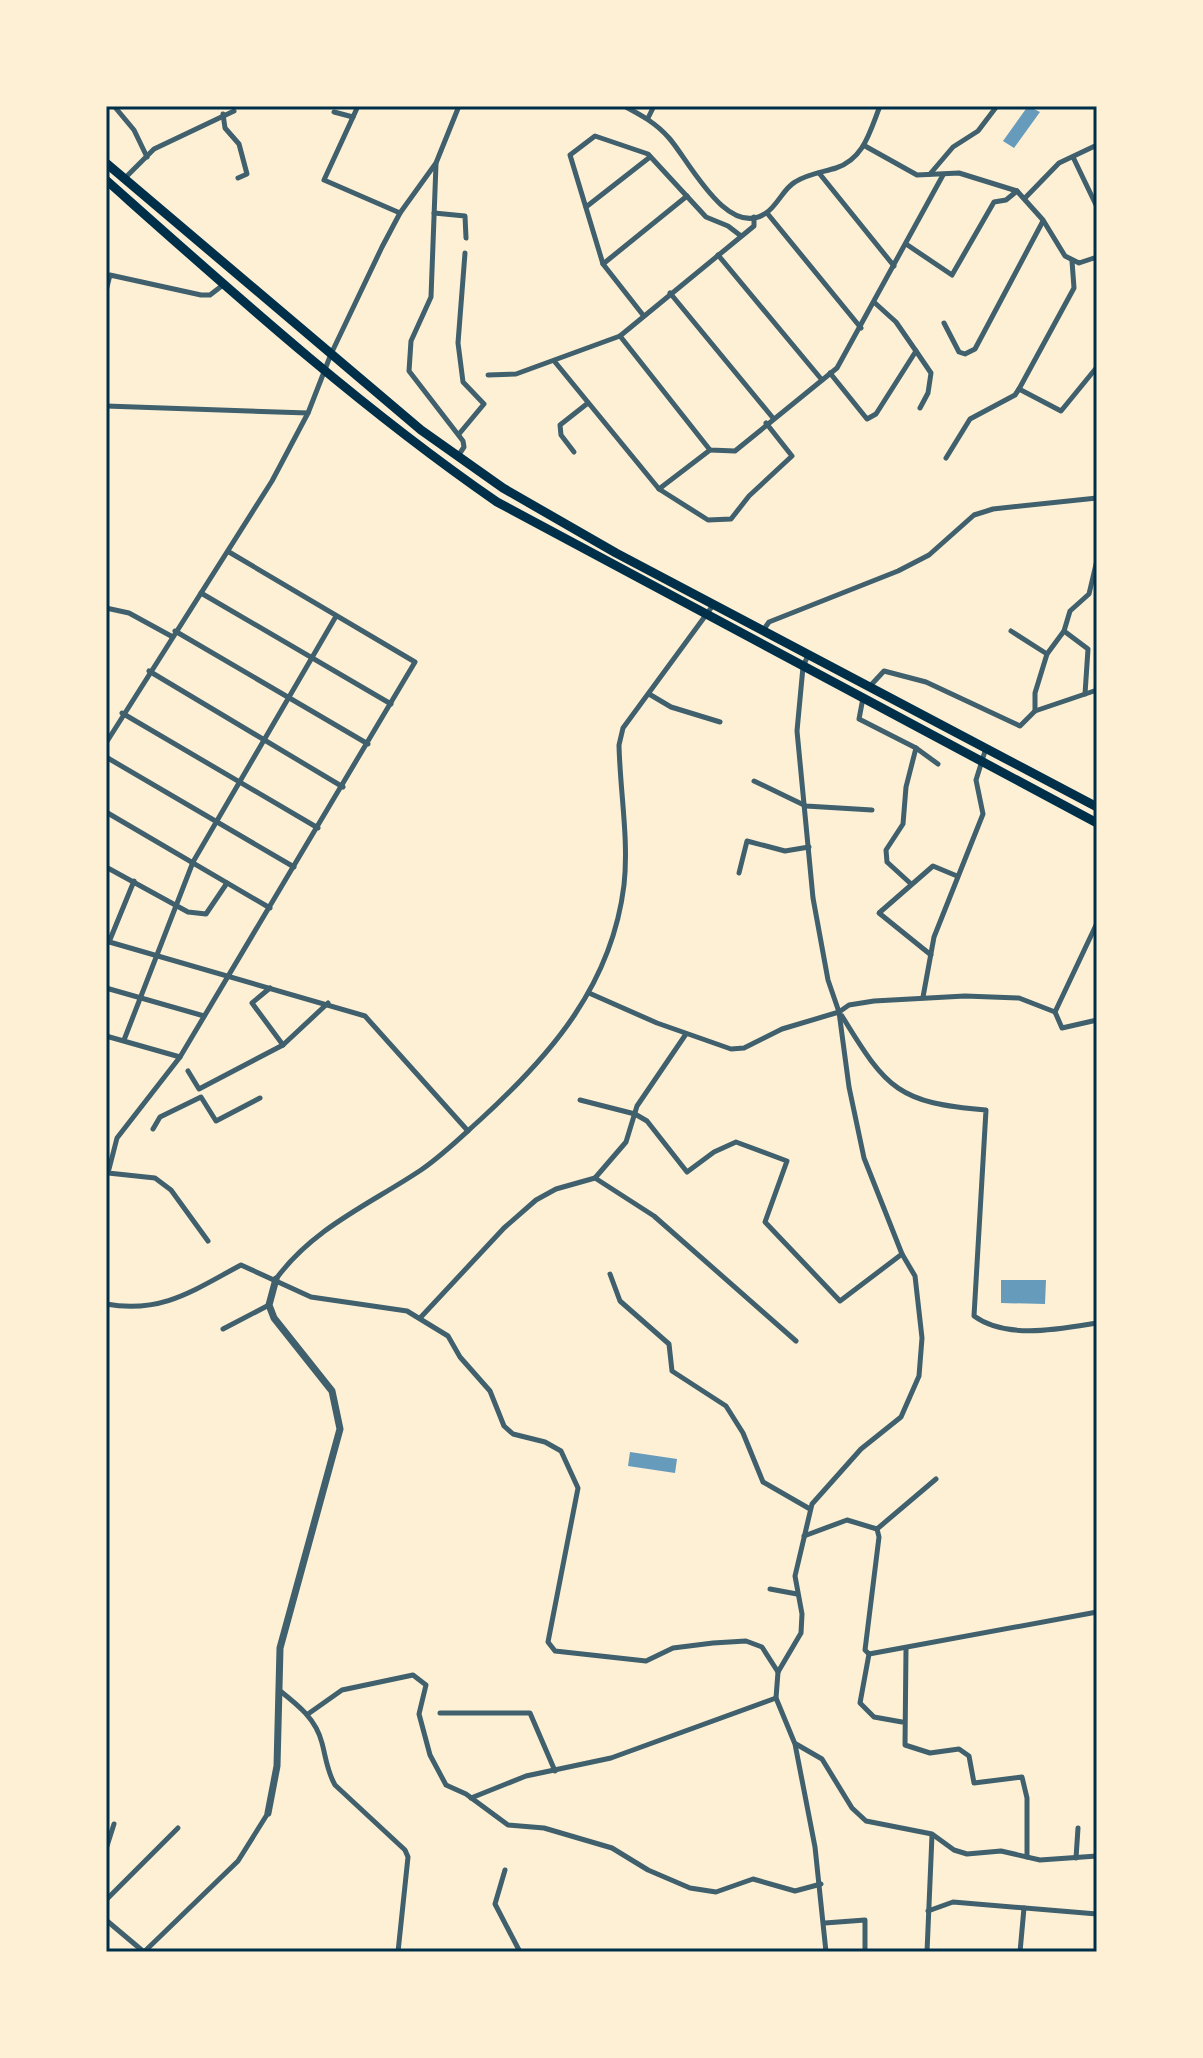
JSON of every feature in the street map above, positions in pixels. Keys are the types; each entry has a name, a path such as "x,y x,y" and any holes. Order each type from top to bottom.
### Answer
{"main road":[{"path":"106,163 457,457 556,520 1097,807"},
{"path":"106,180 421,449 497,502 1097,823"}],"street":[{"path":"114,106 134,130 147,157"},
{"path":"358,106 324,180 400,213"},
{"path":"106,743 149,671 229,552 308,413 331,354 400,213 436,163 459,106"},
{"path":"624,106 648,118 669,138 715,202 732,213 754,217 767,213 796,181 840,167 865,146 880,106"},
{"path":"648,118 654,106"},
{"path":"930,175 953,147 978,131 997,106"},
{"path":"124,179 154,149 234,111"},
{"path":"334,112 353,117"},
{"path":"223,114 225,128 239,144 247,174 238,178"},
{"path":"643,315 603,264 570,155 595,136 650,157 706,217 728,226 741,236"},
{"path":"1025,198 1059,163 1097,145"},
{"path":"865,146 905,171 978,176 1017,191 1043,220 1065,256 1079,263 1097,257"},
{"path":"586,207 650,157"},
{"path":"1073,157 1097,207"},
{"path":"436,163 431,297 411,341 409,371 459,434 464,447 457,457"},
{"path":"819,173 894,266"},
{"path":"659,489 710,450 735,451 830,373 861,328 943,175"},
{"path":"906,244 952,275 994,202 1006,200 1017,191"},
{"path":"603,264 687,196"},
{"path":"434,213 465,216 466,238"},
{"path":"767,213 861,328"},
{"path":"488,375 516,374 620,336 754,226 754,217"},
{"path":"944,323 959,352 965,354 975,349 1043,220"},
{"path":"459,434 484,404 463,382 458,343 465,253"},
{"path":"718,254 822,380"},
{"path":"946,458 970,419 1015,395 1019,389 1074,288 1072,260"},
{"path":"106,291 110,275 201,295 210,295 225,283"},
{"path":"670,293 773,418"},
{"path":"875,303 896,322 931,373 928,393 920,408"},
{"path":"620,336 710,450"},
{"path":"830,373 867,419 876,414 916,351"},
{"path":"555,362 659,489 708,520 731,519 749,496 792,456 766,423"},
{"path":"1019,389 1061,411 1097,367"},
{"path":"574,452 561,435 560,425 588,403"},
{"path":"106,406 308,413"},
{"path":"764,629 769,622 898,571 929,555 974,515 993,509 1097,498"},
{"path":"208,1241 171,1190 155,1178 108,1173 117,1138 180,1057 415,662 335,618 229,552"},
{"path":"1035,711 1035,693 1047,654 1064,631 1070,611 1089,594 1097,560"},
{"path":"201,593 391,704"},
{"path":"106,1920 144,1952 238,1861 268,1813 277,1766 280,1648 286,1617 340,1429 332,1391 274,1318 269,1305 276,1279 291,1258 309,1242 426,1166 468,1131 544,1060 589,993 617,921 624,884 619,745 623,728 715,602"},
{"path":"106,608 129,613 173,634 368,744"},
{"path":"124,1040 154,955 193,862 335,618"},
{"path":"1011,631 1047,654"},
{"path":"1064,631 1088,649 1085,694"},
{"path":"809,653 803,667 797,731 813,898 828,980 839,1012 849,1087 864,1158 902,1254 915,1276 921,1308 922,1355 913,1394 901,1417 861,1449 810,1509 797,1558 801,1633 778,1672 776,1698 795,1744 821,1884 826,1952"},
{"path":"149,671 343,787"},
{"path":"871,685 884,671 926,682 1020,726 1035,711 1097,690"},
{"path":"649,694 671,707 720,722"},
{"path":"863,698 859,719 916,748 938,764"},
{"path":"122,713 318,828"},
{"path":"910,883 887,862 886,850 903,824 906,787 916,748"},
{"path":"923,997 934,937 983,814 976,784 986,748"},
{"path":"106,757 294,867"},
{"path":"754,781 806,806 872,810"},
{"path":"106,812 270,908"},
{"path":"739,873 747,841 785,851 809,847"},
{"path":"931,955 879,913 933,866 957,876"},
{"path":"106,867 188,912 206,914 227,883"},
{"path":"134,881 107,941 365,1016 468,1131"},
{"path":"1055,1012 1095,921 1097,923"},
{"path":"271,987 252,1003 283,1045"},
{"path":"106,988 204,1016"},
{"path":"589,993 686,1034 731,1049 744,1048 782,1029 839,1012 849,1005 923,997 1019,998 1055,1012 1062,1028 1097,1020"},
{"path":"199,1089 283,1045 328,1003"},
{"path":"839,1012 874,1065 903,1094 927,1103 986,1110 974,1316 985,1324 1037,1331 1097,1323"},
{"path":"421,1317 504,1228 536,1200 556,1189 595,1178 626,1142 635,1114 686,1034"},
{"path":"106,1036 180,1057"},
{"path":"188,1071 216,1121 260,1098"},
{"path":"153,1129 160,1117 201,1097"},
{"path":"580,1100 635,1114 647,1121 687,1172 714,1152 736,1142 787,1161 765,1222 840,1301 902,1254"},
{"path":"595,1178 662,1223 796,1341"},
{"path":"106,1304 139,1308 164,1305 241,1265 311,1297 407,1311 421,1317 448,1336 460,1357 490,1391 504,1426 513,1434 545,1442 561,1451 578,1488 548,1642 555,1651 646,1661 673,1648 746,1641 762,1647 778,1672"},
{"path":"610,1274 620,1301 669,1344 672,1371 726,1406 743,1433 763,1482 810,1509"},
{"path":"223,1329 269,1305"},
{"path":"877,1529 936,1479"},
{"path":"803,1537 847,1520 877,1529"},
{"path":"869,1654 865,1650 879,1537 877,1529"},
{"path":"770,1589 797,1594"},
{"path":"869,1654 1097,1612"},
{"path":"906,1649 902,1722 905,1745 910,1750 930,1753 959,1749 969,1756 974,1783 1022,1777 1027,1798 1027,1857"},
{"path":"869,1654 860,1703 874,1717 902,1722"},
{"path":"308,1714 342,1690 400,1676 422,1678 426,1685 419,1714 430,1755 446,1785 471,1798 508,1825 544,1828 612,1848 648,1870 690,1888 716,1892 753,1879 795,1891 821,1884"},
{"path":"279,1690 308,1714 318,1730 328,1772 335,1785 405,1850 398,1952"},
{"path":"471,1798 526,1776 611,1758 776,1698"},
{"path":"440,1713 530,1713 555,1771"},
{"path":"795,1744 822,1759 852,1808 866,1821 932,1834 954,1850 967,1854 1001,1851 1040,1860 1097,1856"},
{"path":"106,1849 114,1824"},
{"path":"106,1900 178,1828"},
{"path":"1076,1858 1078,1828"},
{"path":"927,1952 932,1834"},
{"path":"505,1870 495,1904 520,1952"},
{"path":"928,1911 953,1902 1097,1914"},
{"path":"1020,1952 1024,1908"},
{"path":"825,1923 865,1920 865,1952"}],"water":[{"path":"1028,106 1040,112 1014,148 1003,141"},
{"path":"1001,1280 1046,1280 1045,1304 1001,1303"},
{"path":"630,1452 677,1459 675,1473 628,1466"}]}
